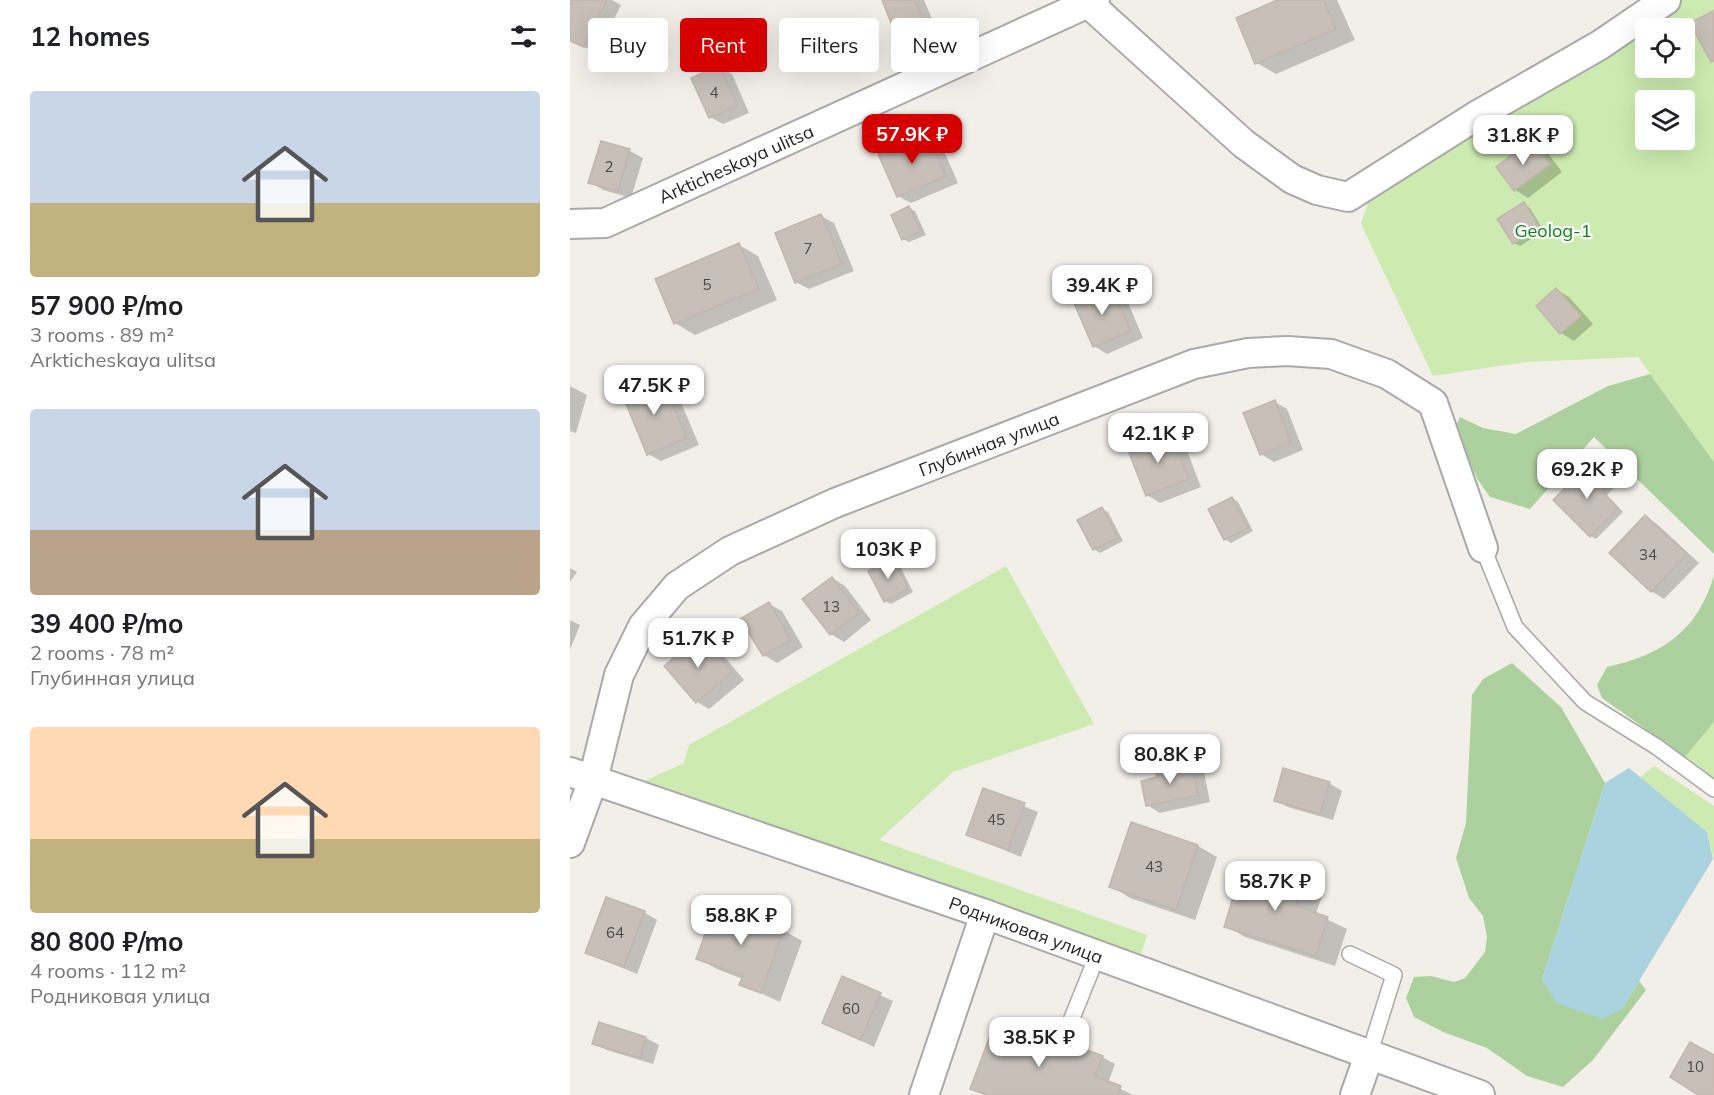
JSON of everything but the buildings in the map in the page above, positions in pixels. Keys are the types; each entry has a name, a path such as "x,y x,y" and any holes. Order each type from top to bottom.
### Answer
{"street":[{"path":"1092,2 1244,144 1292,179 1317,190 1348,197 1476,116 1600,45 1666,0"},
{"name":"Arkticheskaya ulitsa","path":"570,224 605,223 1092,2"},
{"name":"Глубинная улица","path":"570,843 581,776 619,675 643,626 677,586 730,551 835,503 1194,364 1248,352 1287,351 1331,354 1387,374 1433,403 1483,548"},
{"name":"Родниковая улица","path":"581,776 985,914 1480,1095"},
{"path":"924,1095 985,914"},
{"path":"1355,1095 1369,1055"}],"lane":[{"path":"1483,548 1515,627 1585,702 1657,747 1714,789"},
{"path":"1350,954 1395,975 1369,1055"},
{"path":"1066,1033 1097,956"}],"green space":[{"name":"Geolog-1","path":"1680,0 1714,0 1714,462 1638,357 1526,362 1433,376 1361,224 1368,203 1381,186 1604,52 1635,31 1635,78 1695,78 1695,18 1654,18"},
{"path":"1650,374 1714,462 1714,554 1594,437 1530,509 1490,497 1478,480 1454,430 1460,417 1483,428 1516,434 1608,386"},
{"path":"1006,566 1094,724 953,772 879,840 1147,935 1141,954 642,782 684,763 689,745"},
{"path":"1714,575 1714,722 1685,757 1602,698 1597,685 1607,667 1627,662 1661,647 1688,626 1707,595"},
{"path":"1512,663 1561,707 1605,783 1542,980 1622,1009 1639,981 1646,990 1593,1060 1563,1087 1527,1076 1487,1048 1443,1032 1414,1017 1406,998 1414,977 1431,976 1454,982 1465,978 1485,952 1487,937 1483,916 1469,898 1456,858 1466,823 1472,695 1483,679"},
{"path":"1714,722 1714,781 1685,757"},
{"path":"1654,766 1714,806 1714,859 1707,832 1640,777"}],"water":[{"path":"1629,768 1707,832 1713,859 1622,1009 1602,1019 1557,1003 1542,980 1605,783"}]}
